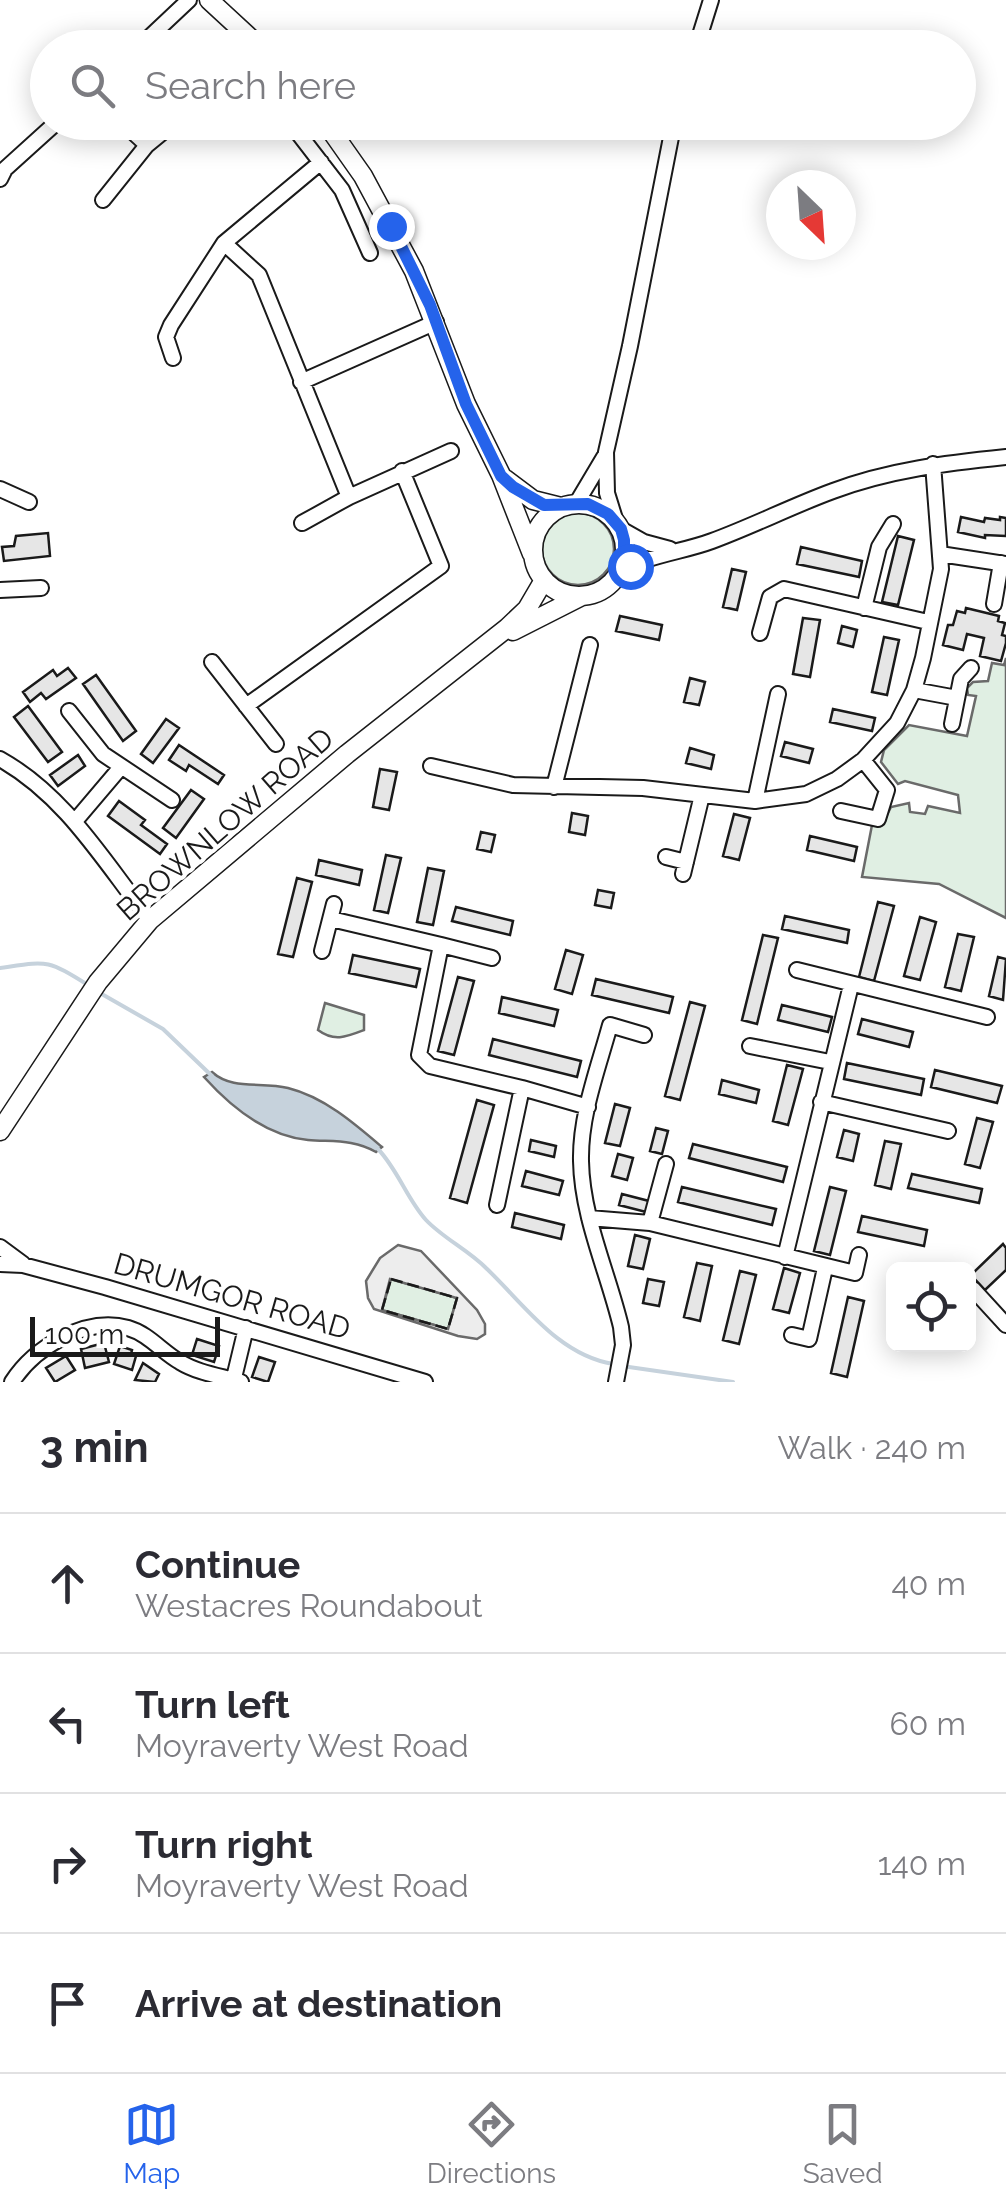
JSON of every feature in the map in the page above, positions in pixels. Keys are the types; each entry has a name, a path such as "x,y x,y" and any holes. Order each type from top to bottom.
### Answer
{"main road":[{"path":"210,0 241,30"},
{"path":"337,140 391,226 436,322 466,404 544,580 554,590 582,596 609,586 626,552 618,526 599,508 533,500 501,476"},
{"path":"532,554 539,526 569,505"},
{"name":"BROWNLOW ROAD","path":"0,1131 98,982 150,920 306,787 490,642 528,609 544,580"},
{"name":"BROWNLOW ROAD","path":"490,642 582,596"}],"street":[{"path":"157,30 189,0"},
{"path":"702,30 712,0"},
{"path":"0,178 37,140"},
{"path":"143,140 148,144"},
{"path":"103,200 153,140"},
{"path":"303,140 342,190 370,252"},
{"path":"670,140 606,452 607,493 618,526 644,542 669,549 689,548"},
{"path":"173,358 166,337 171,325 224,243 321,162"},
{"path":"224,243 259,274 348,496"},
{"path":"302,382 436,322"},
{"path":"302,522 348,496 451,451"},
{"path":"569,505 606,452"},
{"path":"618,574 638,561 709,543 833,491 933,464 1006,458"},
{"path":"432,766 514,785 644,788 755,801 806,794 837,779 863,760 897,723 914,690 924,658 928,622 938,594 940,554 933,464"},
{"path":"246,706 442,566 402,471"},
{"path":"0,489 29,502"},
{"path":"864,608 879,547 893,524"},
{"path":"940,554 1004,564 994,604"},
{"path":"0,590 40,588"},
{"path":"760,633 770,596 784,589 928,622"},
{"path":"554,787 590,646"},
{"path":"212,662 276,744"},
{"path":"952,724 961,679 971,668"},
{"path":"914,690 957,698"},
{"path":"755,801 778,694"},
{"path":"69,711 103,754 172,800"},
{"path":"0,759 26,773 76,820 91,846 150,920"},
{"path":"841,811 878,819 887,790 863,760"},
{"path":"76,820 121,767"},
{"path":"666,857 685,868 702,796"},
{"path":"322,951 332,912 492,958"},
{"path":"441,945 419,1046 422,1060 430,1066 588,1107"},
{"path":"798,970 987,1017"},
{"path":"784,1257 850,985"},
{"path":"617,1379 623,1345 617,1310 589,1218 581,1161 588,1107 610,1025 644,1035"},
{"path":"750,1046 830,1062"},
{"path":"497,1205 522,1088"},
{"path":"821,1102 948,1131"},
{"path":"650,1223 666,1164"},
{"path":"589,1218 650,1223 856,1273 859,1256"},
{"name":"DRUMGOR ROAD","path":"0,1248 23,1265"},
{"name":"DRUMGOR ROAD","path":"0,1264 23,1265 426,1382"},
{"path":"792,1335 809,1339 826,1268"},
{"path":"976,1291 999,1306 1006,1324"},
{"path":"12,1382 28,1362 54,1342 85,1330 113,1326 137,1331 184,1364 236,1381 246,1328"}],"green space":[{"path":"578,513 604,523 614,549 604,575 578,585 552,575 542,549 552,523"},
{"path":"1006,658 1006,918 939,884 862,877 872,825 883,823 891,807 909,803 910,812 925,814 928,806 960,813 958,795 905,781 898,784 881,762 884,750 909,725 967,736 976,696 968,695 967,688 973,682 988,681 992,663 1004,665"},
{"path":"325,1003 364,1015 364,1030 340,1037 318,1030"},
{"path":"391,1279 457,1298 448,1329 382,1310"}],"shaded area":[{"path":"212,1072 229,1082 301,1092 326,1104 382,1147 376,1152 351,1143 278,1133 226,1099 204,1077"},
{"path":"398,1245 421,1251 477,1310 485,1324 485,1334 477,1339 458,1336 374,1309 366,1281 380,1258","holes":["390,1279 457,1298 448,1329 382,1310"]}],"building":[{"path":"961,517 984,522 985,518 1006,518 1006,536 985,538 958,532"},
{"path":"48,533 50,556 4,561 2,547 14,546 16,536"},
{"path":"898,536 914,540 898,605 882,602"},
{"path":"801,547 862,561 859,577 797,564"},
{"path":"732,569 746,572 737,610 723,607"},
{"path":"966,608 999,616 998,621 1005,623 1002,635 1006,636 1006,643 1001,661 980,656 984,638 967,634 963,650 943,645 948,625 953,625 957,611 965,613"},
{"path":"620,616 662,625 659,640 616,631"},
{"path":"803,618 820,620 810,677 793,674"},
{"path":"842,626 857,630 853,647 838,643"},
{"path":"884,637 899,640 887,695 872,692"},
{"path":"68,668 76,678 46,699 41,693 30,702 23,692 53,670 57,676"},
{"path":"96,675 136,731 123,741 83,684"},
{"path":"690,678 705,682 699,705 684,702"},
{"path":"28,706 62,752 48,762 14,717"},
{"path":"833,709 875,718 872,731 830,722"},
{"path":"166,719 179,728 153,763 141,754"},
{"path":"785,742 813,749 809,763 781,756"},
{"path":"179,745 224,775 218,784 189,765 186,771 169,760"},
{"path":"690,748 714,755 711,769 686,763"},
{"path":"78,755 85,766 58,786 50,775"},
{"path":"380,769 397,772 389,810 373,807"},
{"path":"191,790 204,799 176,838 163,828"},
{"path":"119,801 145,820 141,825 167,844 160,854 108,816"},
{"path":"572,813 588,816 585,835 569,832"},
{"path":"734,814 750,818 739,860 723,856"},
{"path":"481,832 495,835 491,852 477,849"},
{"path":"810,836 857,847 854,861 807,850"},
{"path":"386,855 401,858 388,913 374,910"},
{"path":"319,860 362,870 359,885 316,875"},
{"path":"428,868 444,871 433,925 417,922"},
{"path":"297,878 312,882 293,957 278,954"},
{"path":"598,890 614,893 611,908 595,905"},
{"path":"878,902 894,906 874,981 859,977"},
{"path":"456,907 513,921 510,935 452,921"},
{"path":"785,916 849,930 847,943 782,929"},
{"path":"920,917 936,922 920,980 904,976"},
{"path":"958,934 974,937 961,991 945,987"},
{"path":"763,935 778,938 757,1024 742,1020"},
{"path":"566,950 583,955 572,994 555,989"},
{"path":"353,955 420,969 416,987 349,973"},
{"path":"998,957 1006,959 1003,1000 989,996"},
{"path":"458,977 474,981 454,1055 438,1051"},
{"path":"596,979 673,997 669,1013 592,995"},
{"path":"502,997 558,1010 554,1026 499,1013"},
{"path":"690,1002 705,1006 680,1100 665,1096"},
{"path":"782,1005 832,1017 828,1032 778,1020"},
{"path":"862,1019 913,1032 909,1047 858,1034"},
{"path":"493,1039 581,1061 577,1077 489,1055"},
{"path":"847,1063 924,1079 921,1095 844,1079"},
{"path":"787,1065 803,1069 788,1125 773,1121"},
{"path":"935,1070 1002,1086 997,1103 931,1087"},
{"path":"722,1080 759,1090 756,1103 719,1094"},
{"path":"477,1100 494,1105 467,1203 450,1198"},
{"path":"615,1104 630,1108 620,1146 605,1143"},
{"path":"977,1118 993,1122 980,1168 965,1164"},
{"path":"656,1128 668,1131 662,1154 650,1151"},
{"path":"844,1130 859,1134 853,1161 837,1157"},
{"path":"531,1140 556,1146 554,1157 529,1151"},
{"path":"885,1141 901,1144 891,1189 875,1185"},
{"path":"693,1144 787,1167 783,1182 689,1158"},
{"path":"618,1154 633,1158 627,1180 612,1176"},
{"path":"526,1171 563,1181 559,1195 522,1186"},
{"path":"912,1174 982,1189 979,1203 908,1188"},
{"path":"682,1187 776,1209 772,1225 678,1202"},
{"path":"830,1187 846,1191 830,1255 814,1251"},
{"path":"622,1194 649,1201 646,1212 619,1205"},
{"path":"515,1213 564,1225 561,1239 512,1227"},
{"path":"862,1216 927,1230 924,1246 858,1232"},
{"path":"635,1235 650,1239 643,1269 628,1266"},
{"path":"1003,1244 1006,1270 985,1290 976,1280 976,1270"},
{"path":"697,1263 712,1266 700,1321 684,1317"},
{"path":"784,1268 800,1273 789,1313 773,1309"},
{"path":"740,1271 756,1275 739,1344 723,1340"},
{"path":"648,1279 664,1282 659,1306 643,1303"},
{"path":"848,1297 864,1301 847,1377 831,1373"},
{"path":"197,1339 219,1346 214,1362 192,1355"},
{"path":"104,1343 109,1362 85,1368 81,1349"},
{"path":"120,1346 136,1356 132,1370 114,1364"},
{"path":"66,1356 75,1370 55,1382 46,1368"},
{"path":"259,1357 275,1362 268,1382 252,1377"},
{"path":"143,1363 159,1374 155,1382 135,1380"}],"waterway":[{"path":"0,968 46,964 88,985"},
{"path":"100,993 163,1029 212,1076"},
{"path":"378,1149 419,1212 433,1226 479,1262 559,1339 593,1359 613,1364"},
{"path":"622,1366 733,1382"}],"fence":[{"path":"391,1279 457,1298 448,1329 382,1310 391,1279"}],"route":[{"path":"391,226 430,305 466,404 501,476 544,505 588,504 608,514 621,529 626,552 618,574 630,566"}]}
